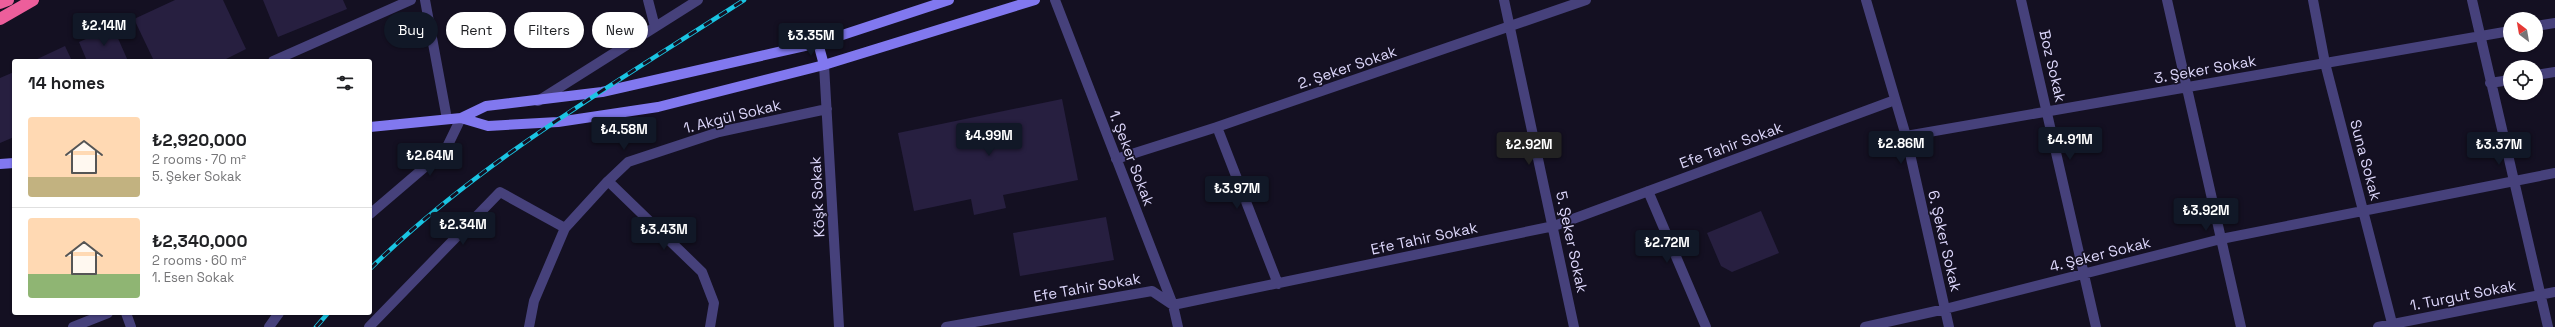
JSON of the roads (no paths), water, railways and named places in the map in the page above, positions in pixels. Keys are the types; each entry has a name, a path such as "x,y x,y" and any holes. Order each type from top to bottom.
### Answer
{"highway":[{"path":"0,3 8,0"},
{"path":"0,19 32,0"}],"street":[{"path":"278,59 411,0"},
{"path":"425,0 447,119"},
{"path":"648,0 655,27"},
{"path":"538,101 698,0"},
{"path":"372,212 446,149 461,118 486,106 538,101 602,92 818,43 949,0"},
{"path":"372,127 461,118 488,126 558,122 658,107 824,65 1035,0"},
{"name":"1. Şeker Sokak","path":"1055,0 1173,305 1178,327"},
{"name":"5. Şeker Sokak","path":"1504,0 1554,226 1574,327"},
{"name":"2. Şeker Sokak","path":"1116,159 1217,127 1586,0"},
{"name":"6. Şeker Sokak","path":"1866,0 1906,136 1949,327"},
{"name":"Boz Sokak","path":"2021,0 2048,111 2096,327"},
{"path":"2166,0 2241,327"},
{"name":"Suna Sokak","path":"2313,0 2325,63 2364,209 2392,326"},
{"path":"2472,0 2490,83 2548,327"},
{"path":"2543,25 2555,23"},
{"name":"3. Şeker Sokak","path":"1906,136 2503,32"},
{"path":"818,43 824,65"},
{"name":"Köşk Sokak","path":"824,65 839,327"},
{"path":"2543,74 2555,72"},
{"path":"2490,83 2503,81"},
{"name":"Efe Tahir Sokak","path":"946,327 1152,291 1173,305 1554,226 1895,100"},
{"name":"1. Akgül Sokak","path":"529,327 534,302 565,228 608,180 628,162 719,132 827,109"},
{"path":"1217,127 1278,284"},
{"path":"0,164 12,163"},
{"name":"4. Şeker Sokak","path":"1865,327 1945,309 2221,239 2364,209 2555,172"},
{"path":"608,180 702,272 714,303 710,327"},
{"path":"369,327 500,192 565,228"},
{"path":"1648,192 1706,327"},
{"name":"1. Turgut Sokak","path":"2378,327 2392,326 2555,292"},
{"path":"73,327 103,315"},
{"path":"127,315 131,327"}],"railway":[{"path":"372,267 412,230 456,193 502,158 598,93 744,0"},
{"path":"316,327 326,315"}]}
